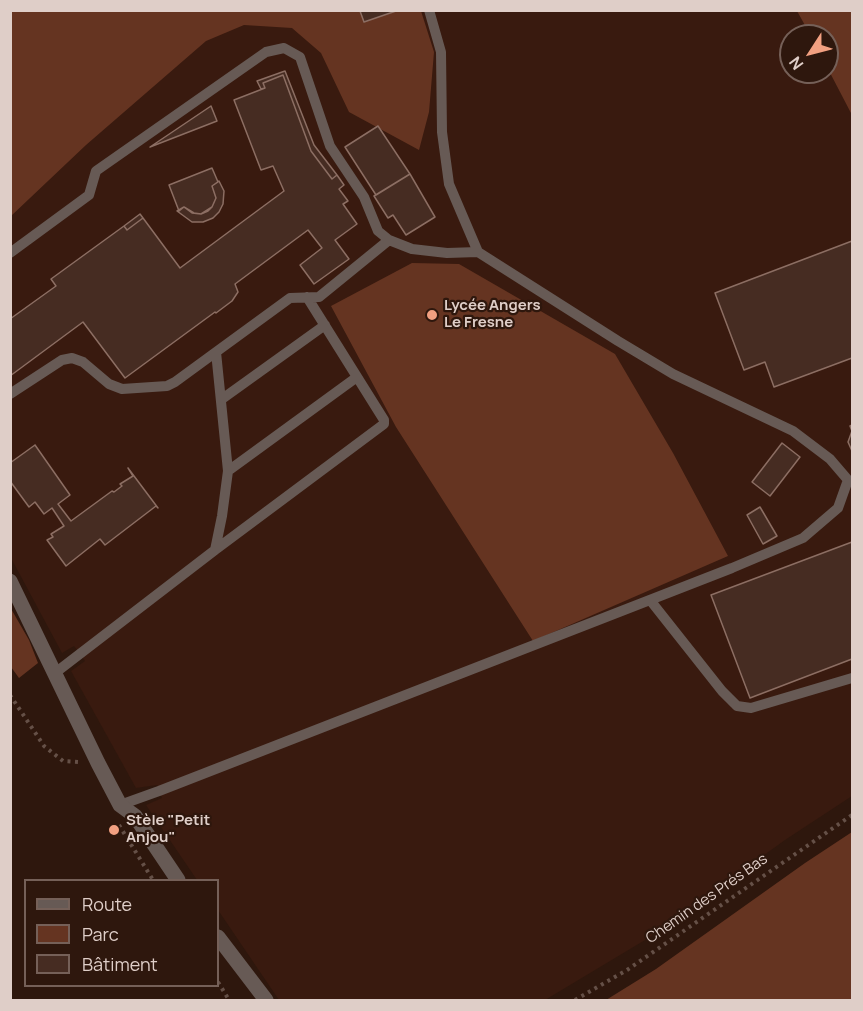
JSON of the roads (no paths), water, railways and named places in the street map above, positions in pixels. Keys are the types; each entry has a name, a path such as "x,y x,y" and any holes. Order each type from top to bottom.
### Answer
{"street":[{"path":"10,581 120,805 135,816 177,879"},
{"path":"219,938 266,1000"}],"lane":[{"path":"429,10 441,52 442,132 449,184 478,252"},
{"path":"10,253 89,195 96,171 266,52 284,48 300,57 330,146 364,197 378,231 388,240 412,249 447,253 478,252 673,374 793,431 830,459 850,479 838,508 803,538 650,600 120,805"},
{"path":"10,394 62,360 72,358 83,362 108,384 122,388 166,386 175,382 290,298 319,297 388,240"},
{"path":"55,673 384,424 307,297"},
{"path":"222,399 325,325"},
{"path":"215,550 228,471 216,352"},
{"path":"228,471 357,376"},
{"path":"650,600 722,691 737,706 751,708 852,678"}],"place":[{"name":"Lycée Angers Le Fresne","path":"432,315"},
{"name":"Stèle \"Petit Anjou\"","path":"114,830"}]}
